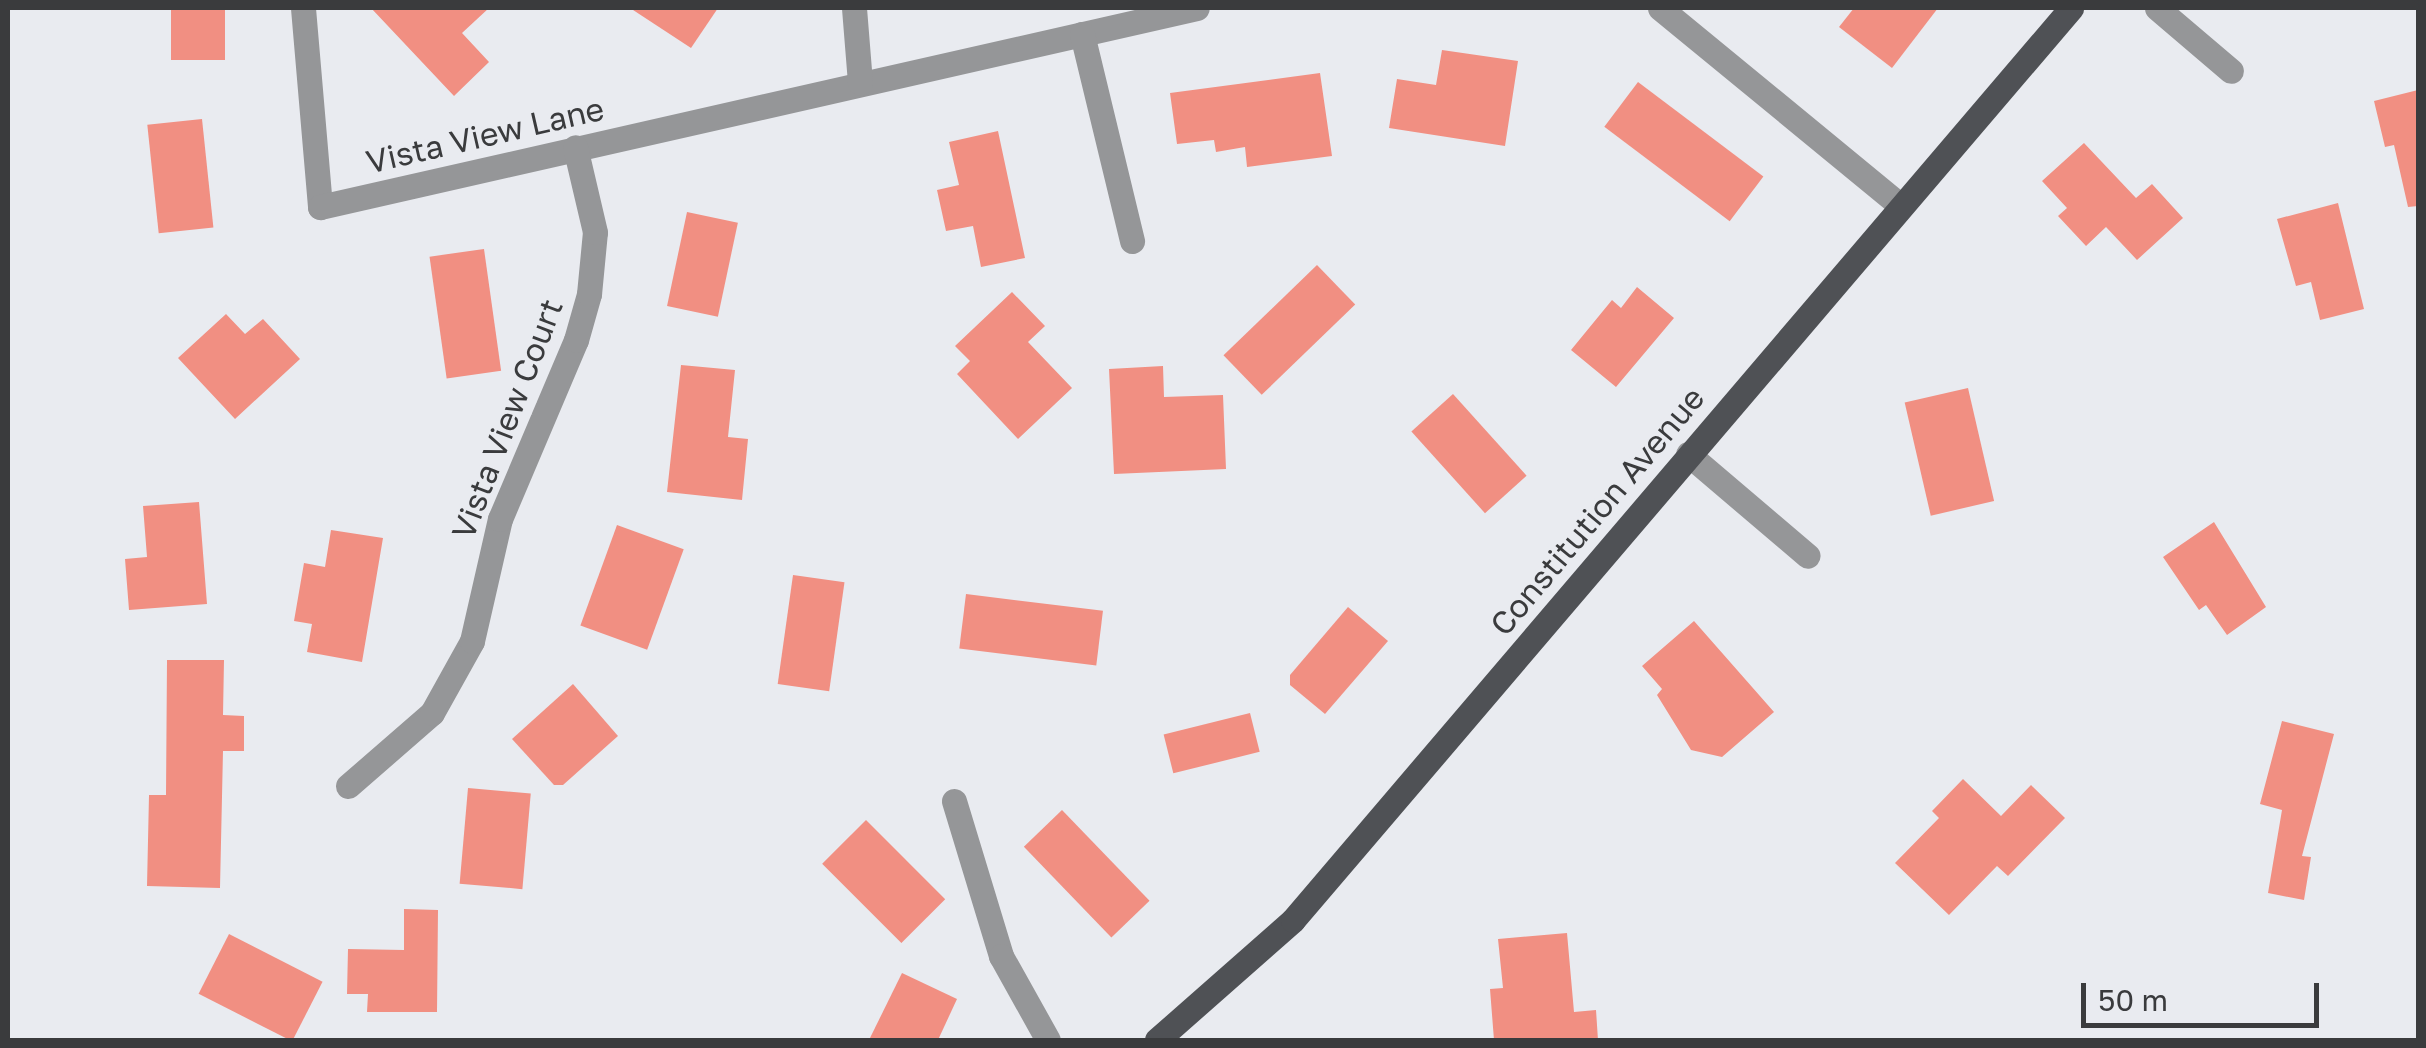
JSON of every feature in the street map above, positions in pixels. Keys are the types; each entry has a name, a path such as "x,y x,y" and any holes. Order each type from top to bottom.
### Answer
{"main road":[{"name":"Constitution Avenue","path":"1156,1040 1293,920 2071,8"}],"street":[{"name":"Vista View Lane","path":"303,8 320,206 1197,8"},
{"path":"854,8 860,83"},
{"path":"1660,8 1901,206"},
{"path":"2157,8 2231,71"},
{"path":"1082,34 1132,241"},
{"name":"Vista View Court","path":"348,786 432,713 472,641 500,519 576,340 588,294 595,232 575,147"},
{"path":"1688,454 1808,556"},
{"path":"954,802 1001,956 1048,1040"}],"building":[{"path":"171,8 225,8 225,60 171,60"},
{"path":"371,8 489,8 462,33 489,62 454,96"},
{"path":"630,8 718,8 691,48"},
{"path":"1854,8 1938,8 1892,68 1839,27"},
{"path":"1442,50 1518,61 1505,146 1389,128 1397,79 1436,85"},
{"path":"1320,73 1332,156 1247,167 1245,147 1216,152 1214,140 1177,144 1170,93"},
{"path":"1638,82 1763,176 1730,221 1604,127"},
{"path":"2418,90 2418,206 2408,207 2394,145 2385,147 2374,101"},
{"path":"202,119 213,227 159,233 147,125"},
{"path":"998,131 1025,258 981,267 973,226 946,231 937,190 959,185 949,142"},
{"path":"2084,143 2136,198 2152,184 2183,218 2137,260 2106,227 2086,246 2058,216 2067,208 2042,181"},
{"path":"2338,203 2364,309 2320,320 2311,282 2296,286 2277,219"},
{"path":"687,212 738,223 718,317 667,306"},
{"path":"484,249 501,371 447,378 430,257"},
{"path":"1317,265 1355,305 1262,395 1223,355"},
{"path":"1637,287 1674,318 1616,387 1571,350 1612,300 1621,308"},
{"path":"1012,292 1045,326 1028,342 1072,388 1018,439 957,374 970,361 955,346"},
{"path":"226,314 245,334 263,319 300,359 235,419 178,358"},
{"path":"681,365 735,370 728,437 748,439 742,500 667,492"},
{"path":"1163,366 1164,397 1223,395 1226,469 1114,474 1109,369"},
{"path":"1968,388 1994,501 1931,516 1905,403"},
{"path":"1453,394 1527,476 1485,513 1411,431"},
{"path":"199,502 207,604 129,610 125,559 147,557 143,506"},
{"path":"2214,522 2266,607 2227,635 2206,605 2199,610 2163,557"},
{"path":"617,525 684,549 647,650 580,626"},
{"path":"331,530 383,538 362,662 307,652 312,624 294,621 304,563 325,567"},
{"path":"793,575 844,582 829,691 778,684"},
{"path":"966,594 1103,611 1096,665 959,649"},
{"path":"1348,607 1388,641 1325,714 1290,685 1290,675"},
{"path":"1694,621 1774,712 1722,757 1691,750 1657,695 1662,689 1642,666"},
{"path":"167,660 224,660 223,715 244,716 244,751 223,751 220,888 147,886 149,795 166,795"},
{"path":"573,684 618,736 563,785 554,785 512,739"},
{"path":"1250,713 1260,752 1173,773 1164,735"},
{"path":"2282,721 2334,734 2302,856 2311,857 2304,900 2268,893 2282,810 2260,804"},
{"path":"1963,779 2001,816 2031,785 2065,818 2008,876 1997,866 1949,915 1895,863 1939,818 1932,811"},
{"path":"468,788 531,793 522,889 460,884"},
{"path":"1062,810 1150,901 1111,937 1024,847"},
{"path":"866,820 945,899 901,943 822,864"},
{"path":"404,909 438,910 437,1012 367,1012 368,994 347,994 348,949 404,950"},
{"path":"1567,933 1574,1012 1596,1010 1598,1040 1494,1040 1490,989 1503,988 1498,939"},
{"path":"229,934 323,982 293,1040 199,994"},
{"path":"902,973 957,999 938,1040 869,1040"}]}
